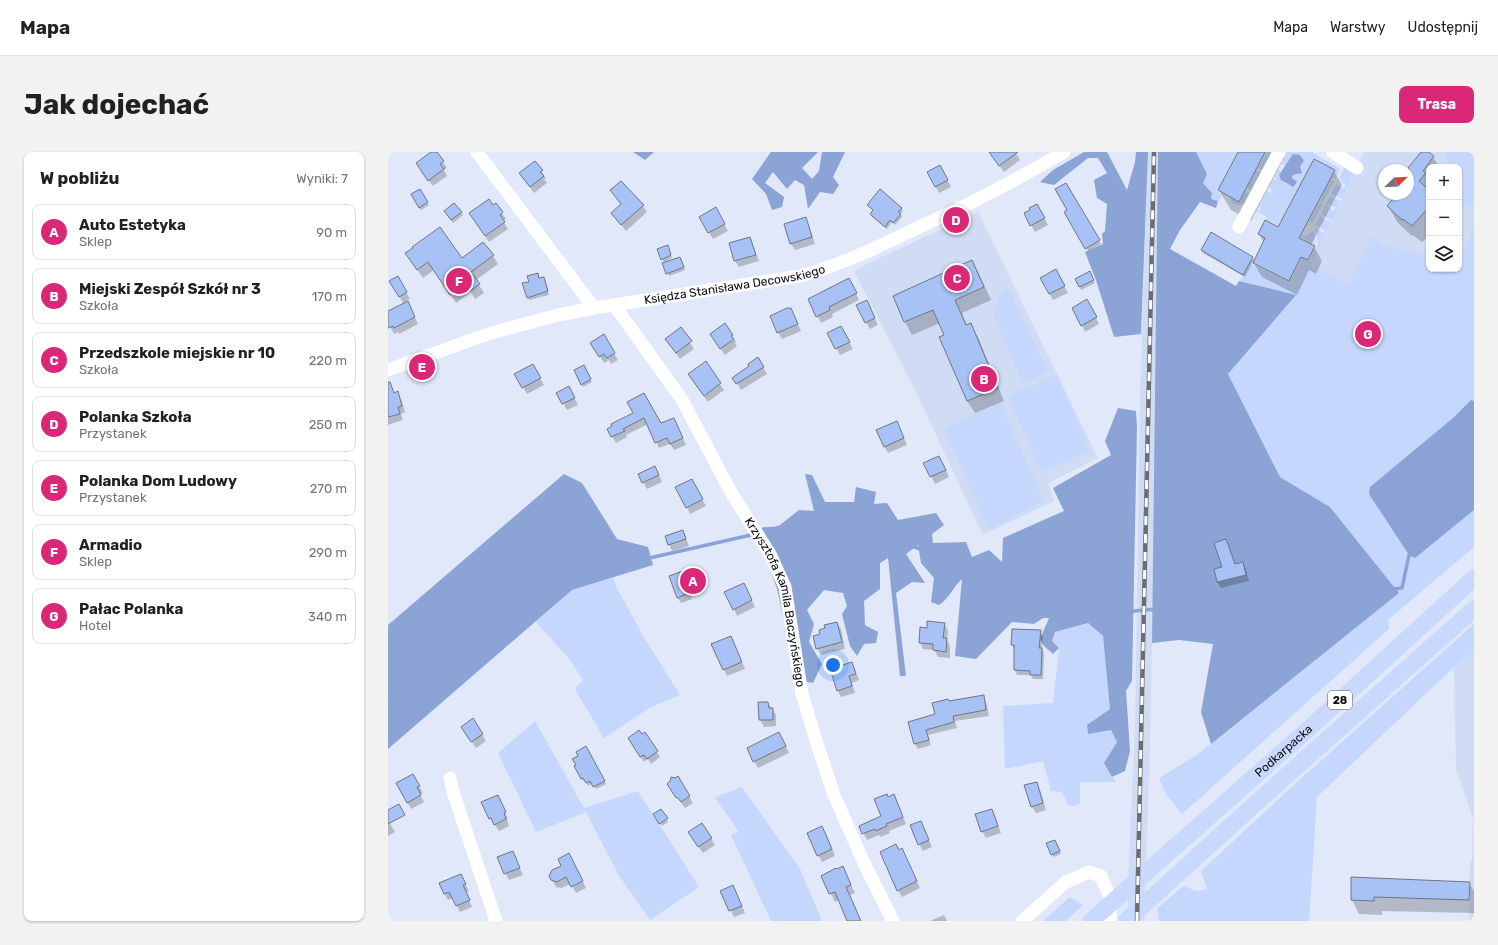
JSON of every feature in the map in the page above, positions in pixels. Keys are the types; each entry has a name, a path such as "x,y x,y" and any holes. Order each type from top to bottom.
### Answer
{"main road":[{"name":"Podkarpacka","path":"1091,921 1304,734 1474,578"},
{"name":"Podkarpacka","path":"1126,921 1474,609"}],"street":[{"path":"477,152 594,308"},
{"name":"Księdza Stanisława Decowskiego","path":"388,370 488,334 558,315 800,276 820,270 856,257 965,206 1010,183 1064,152"},
{"path":"1239,227 1279,152"},
{"path":"1333,152 1357,168"},
{"name":"Krzysztofa Kamila Baczyńskiego","path":"614,305 680,398 732,494 770,554 785,587 802,694 817,744 834,794 864,863 893,921"},
{"path":"450,778 453,792 496,921"},
{"path":"1022,921 1066,882 1089,872 1101,876 1111,900 1110,921"}],"shaded area":[{"path":"633,152 654,152 645,160"},
{"path":"771,152 818,152 802,168 812,179 819,171 822,152 845,152 833,177 839,185 833,194 820,192 808,209 804,185 795,180 787,189 773,172 765,183 784,197 782,207 772,210 766,194 752,179"},
{"path":"1084,152 1107,152 1127,190 1135,162 1136,152 1148,152 1141,334 1114,337 1096,280 1085,252 1103,244 1102,234 1105,231 1107,204 1097,198 1094,180 1107,173 1098,158 1088,158 1054,185 1040,182 1053,170"},
{"path":"1148,152 1158,152 1156,428 1150,749 1144,921 1128,921 1128,882 1135,729 1140,398"},
{"path":"1158,152 1196,152 1207,174 1203,183 1212,193 1211,199 1218,201 1216,208 1200,202 1180,230 1170,249 1236,286 1239,281 1296,295 1228,374 1280,477 1330,507 1399,593 1211,744 1201,712 1213,644 1179,640 1152,643"},
{"path":"1196,152 1237,152 1217,191 1223,195 1218,201 1211,199 1209,189 1203,183 1207,174"},
{"path":"1267,152 1272,152 1262,170 1258,168"},
{"path":"1287,152 1312,152 1340,169 1335,179 1332,178 1336,170 1314,159 1279,224 1284,227 1283,228 1266,220 1267,217 1256,211 1258,209 1260,210 1261,208 1259,207 1267,191 1270,193 1272,189 1269,187 1273,179 1276,180 1277,178 1274,177 1278,169 1281,172 1279,175 1284,183 1293,187 1293,175 1299,174 1301,169 1300,166 1285,166 1281,164"},
{"path":"1364,152 1474,152 1474,379 1311,266"},
{"path":"1447,152 1474,152 1474,205 1462,207 1462,182 1464,179 1462,177 1462,164 1445,164"},
{"path":"1293,154 1300,155 1304,161 1300,166 1302,173 1293,175 1292,178 1297,182 1293,187 1281,180 1279,175"},
{"path":"1345,166 1354,173 1342,199 1331,194 1336,184 1344,189 1346,185 1341,182 1342,180 1339,178"},
{"path":"1256,170 1261,173 1251,191 1247,188"},
{"path":"1331,180 1334,182 1323,202 1320,201"},
{"path":"1245,191 1250,194 1245,204 1233,204 1230,198 1240,202"},
{"path":"1330,196 1341,201 1332,221 1321,214 1325,205 1332,209 1331,210 1333,212 1336,207 1326,204"},
{"path":"1319,203 1323,204 1312,223 1309,221"},
{"path":"978,212 1098,458 1048,483 1054,501 983,535 914,388 854,271"},
{"path":"1320,216 1331,222 1311,266 1348,284 1372,237 1389,247 1426,254 1426,272 1462,272 1462,251 1474,229 1474,547 1388,620 1389,629 1182,814 1166,794 1159,778 1197,755 1399,593 1330,507 1280,477 1228,374 1296,295 1240,281 1251,264 1290,282 1301,261 1292,256 1293,253 1309,261 1318,244 1315,227 1323,233 1325,230 1315,225"},
{"path":"1314,230 1316,245 1301,237 1302,235 1308,236 1310,232 1312,233"},
{"path":"1009,289 1048,372 1023,384 994,317 1000,294"},
{"path":"1057,375 1090,451 1041,472 1008,396"},
{"path":"1471,400 1474,401 1474,510 1415,558 1409,555 1369,494 1370,487 1453,418"},
{"path":"1000,402 1044,501 989,529 944,429"},
{"path":"1118,408 1136,411 1137,427 1132,681 1126,691 1130,751 1125,771 1112,777 1104,763 1117,742 1111,730 1088,734 1087,725 1110,709 1103,636 1088,623 1055,632 1052,641 1059,648 1053,654 1044,646 1040,639 1049,618 1043,618 1034,624 1012,622 976,659 955,656 962,579 939,605 931,602 934,578 921,563 918,545 906,554 925,583 912,582 896,593 906,676 900,676 888,558 880,563 880,589 864,601 865,625 878,632 876,643 864,644 857,656 850,646 842,614 847,606 843,593 824,590 807,610 814,624 809,642 822,664 813,683 796,680 778,592 758,533 780,525 799,510 814,511 805,474 812,475 825,502 854,502 856,487 876,492 874,504 887,503 898,520 936,513 944,525 932,534 933,543 966,542 972,557 989,550 1002,562 1003,538 1064,511 1053,488 1111,455 1105,441"},
{"path":"564,474 582,483 617,539 648,547 653,565 572,590 388,749 388,625"},
{"path":"613,578 642,634 680,695 649,708 604,738 575,689 583,680 570,660 536,622 572,590"},
{"path":"1088,623 1103,636 1110,709 1087,725 1088,734 1111,730 1117,742 1105,763 1112,777 1117,782 1080,782 1080,803 1073,806 1068,805 1062,792 1051,791 1043,761 1005,769 1003,706 1053,703 1059,648 1052,641 1055,632"},
{"path":"1474,624 1474,653 1454,667 1317,797 1309,921 1159,921 1157,909 1183,886 1197,891 1207,889 1201,871 1296,783"},
{"path":"1474,653 1474,921 1469,921 1470,862 1472,860 1473,818 1456,769 1454,667"},
{"path":"535,721 584,808 638,791 699,887 650,920 618,874 586,812 536,832 498,753"},
{"path":"742,787 800,869 822,921 771,921 731,835 739,832 715,798"},
{"path":"1070,897 1083,905 1066,921 1043,921"}],"building":[{"path":"431,152 437,152 444,161 440,164 444,169 428,181 416,163"},
{"path":"989,152 1018,152 999,166"},
{"path":"1238,152 1265,152 1239,202 1218,190"},
{"path":"1421,152 1429,152 1434,156 1428,164 1426,164 1423,171 1426,173 1419,181 1426,187 1426,210 1412,226 1403,219 1402,220 1387,206 1392,200 1414,200 1414,164 1411,164"},
{"path":"1314,159 1335,170 1299,238 1315,246 1308,260 1301,257 1289,281 1253,263 1265,238 1258,234 1265,220 1278,227"},
{"path":"535,161 543,170 540,172 544,176 530,187 519,173"},
{"path":"940,165 948,180 935,187 927,172"},
{"path":"621,181 644,205 621,225 611,213 621,204 610,190"},
{"path":"1066,183 1100,240 1085,249 1064,212 1067,210 1055,189"},
{"path":"420,189 428,202 419,208 411,194"},
{"path":"880,189 902,208 898,212 901,214 893,223 890,220 885,227 870,214 873,210 867,205"},
{"path":"489,199 493,205 496,203 503,212 500,215 505,222 485,236 469,213"},
{"path":"454,203 462,212 451,220 444,211"},
{"path":"1037,204 1045,218 1030,226 1024,213 1030,210 1029,208"},
{"path":"716,207 725,224 708,233 699,217"},
{"path":"806,217 812,237 790,244 784,224"},
{"path":"440,227 462,258 483,242 494,255 471,272 480,284 470,291 465,284 450,295 428,262 417,270 405,253"},
{"path":"1211,232 1253,257 1243,275 1201,250"},
{"path":"750,237 756,255 734,261 729,243"},
{"path":"668,245 671,255 661,260 657,249"},
{"path":"680,257 684,267 666,274 662,263"},
{"path":"972,260 984,287 955,300 966,325 971,323 998,388 967,401 939,337 944,335 933,310 904,322 893,296"},
{"path":"1056,269 1065,286 1049,294 1040,278"},
{"path":"1090,271 1094,280 1079,287 1075,279"},
{"path":"538,273 539,278 544,277 548,291 527,298 522,283 529,282 527,276"},
{"path":"398,276 407,292 399,297 389,281"},
{"path":"849,278 857,293 829,307 830,310 816,317 808,299"},
{"path":"1087,299 1097,317 1081,326 1072,308"},
{"path":"867,300 875,318 865,323 856,305"},
{"path":"408,301 415,317 394,328 393,326 388,328 388,311"},
{"path":"787,308 791,308 798,324 777,333 770,316"},
{"path":"725,323 734,339 720,349 710,334"},
{"path":"841,326 850,342 835,349 827,333"},
{"path":"681,327 692,341 676,353 665,339"},
{"path":"604,334 615,353 607,358 604,354 599,357 590,343"},
{"path":"758,357 764,367 736,384 732,378 749,366 748,364"},
{"path":"706,361 721,383 704,396 688,374"},
{"path":"533,364 541,378 522,388 514,374"},
{"path":"584,365 591,379 581,385 574,370"},
{"path":"388,382 390,382 394,393 398,391 402,406 398,407 400,414 388,417"},
{"path":"569,386 575,398 562,404 556,393"},
{"path":"644,393 661,423 674,418 683,438 670,444 667,438 655,443 644,418 623,429 625,431 611,437 607,429 612,426 611,424 633,413 627,402"},
{"path":"897,421 904,438 884,447 876,430"},
{"path":"939,456 946,470 930,477 923,463"},
{"path":"655,466 659,475 642,483 638,474"},
{"path":"692,479 703,499 686,508 675,487"},
{"path":"683,530 686,539 668,545 665,536"},
{"path":"1226,539 1235,564 1243,562 1246,575 1217,582 1214,569 1222,567 1214,543"},
{"path":"694,567 702,586 677,598 669,576"},
{"path":"744,583 752,600 733,610 724,592"},
{"path":"927,621 945,623 943,638 947,638 946,652 933,650 933,644 919,643 920,627 927,628"},
{"path":"837,622 842,642 816,649 813,636 820,634 819,630 825,628 824,625"},
{"path":"1012,629 1041,630 1039,648 1042,648 1041,675 1030,675 1030,671 1014,670 1014,645 1011,645"},
{"path":"731,636 742,662 723,670 711,644"},
{"path":"852,662 856,674 849,676 852,686 837,691 830,669"},
{"path":"984,695 986,710 953,716 954,722 926,730 929,740 914,744 908,722 935,714 932,703 948,699 949,701"},
{"path":"758,702 768,702 769,708 773,708 773,720 759,720"},
{"path":"473,718 483,734 471,742 461,727"},
{"path":"639,730 642,734 645,732 658,751 647,759 644,755 640,757 628,738"},
{"path":"779,732 786,746 753,762 747,748"},
{"path":"586,746 605,781 593,787 590,781 586,783 583,778 581,779 572,759 578,756 576,752"},
{"path":"413,774 420,786 417,787 421,795 407,803 396,783"},
{"path":"678,776 690,796 681,802 677,797 676,798 667,784 671,777 675,778"},
{"path":"1037,782 1043,803 1031,807 1024,785"},
{"path":"887,794 888,797 894,794 903,817 886,824 887,826 876,831 875,829 862,834 859,826 881,816 874,799"},
{"path":"498,795 506,812 504,813 506,819 494,825 491,818 489,819 481,802"},
{"path":"399,804 405,815 388,824 388,810"},
{"path":"661,809 668,818 659,824 653,814"},
{"path":"992,809 998,826 981,832 975,814"},
{"path":"921,821 929,840 918,845 910,825"},
{"path":"702,823 712,838 698,847 688,832"},
{"path":"822,826 832,849 817,856 807,833"},
{"path":"1055,840 1060,851 1051,855 1046,843"},
{"path":"896,844 899,850 902,848 917,881 897,891 880,852"},
{"path":"513,851 520,868 504,874 497,857"},
{"path":"569,853 583,881 571,887 566,877 557,882 551,880 549,876 552,870 561,866 558,859"},
{"path":"843,866 851,885 846,887 861,921 847,921 835,892 829,894 821,876"},
{"path":"461,874 466,884 463,885 470,900 456,906 449,892 444,894 439,883"},
{"path":"1351,877 1470,882 1469,900 1374,897 1374,901 1351,900"},
{"path":"733,885 742,906 729,911 720,891"}],"waterway":[{"path":"763,529 827,526 853,528 1046,588 1093,617 1123,612 1234,602 1354,594 1402,588 1409,555 1411,553"},
{"path":"388,700 570,576 751,535"}],"railway":[{"path":"1137,921 1154,152"}],"place":[{"name":"Polanka Szkoła","path":"956,220"},
{"name":"Przedszkole miejskie nr 10","path":"957,278"},
{"name":"Armadio","path":"459,281"},
{"name":"Pałac Polanka","path":"1368,334"},
{"name":"Polanka Dom Ludowy","path":"422,367"},
{"name":"Miejski Zespół Szkół nr 3","path":"984,379"},
{"name":"Auto Estetyka","path":"693,581"}]}
